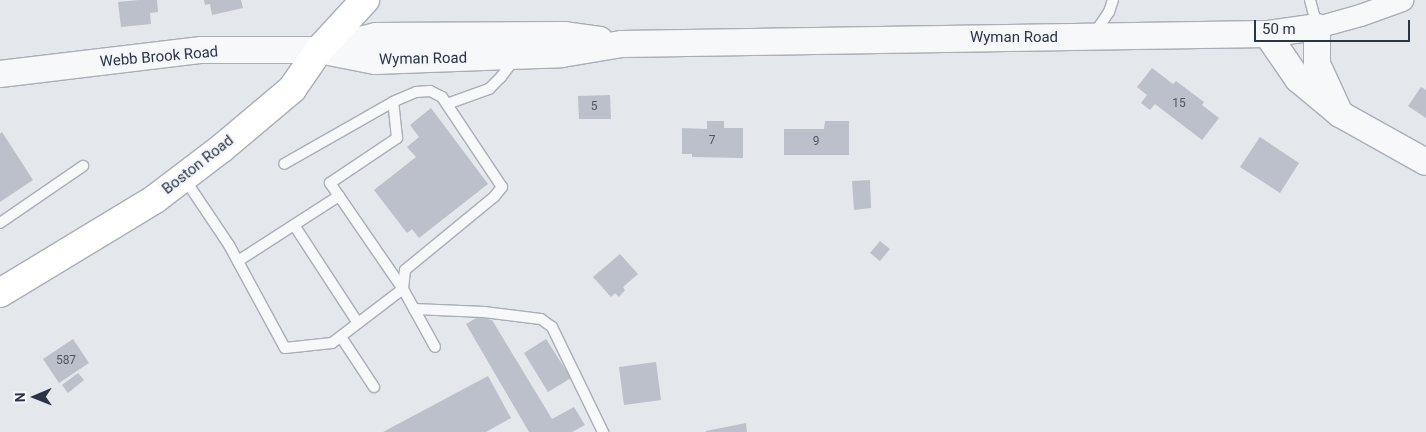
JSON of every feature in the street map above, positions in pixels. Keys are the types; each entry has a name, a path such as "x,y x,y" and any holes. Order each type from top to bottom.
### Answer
{"main road":[{"name":"Boston Road","path":"0,293 155,199 183,177 292,89 319,50 365,0"}],"street":[{"name":"Wyman Road","path":"319,50 375,61 510,46 565,35 622,44 1267,34 1317,27 1360,15 1402,0"},
{"path":"1317,27 1317,64 1340,114"},
{"path":"1267,34 1298,79 1340,114 1426,162"},
{"name":"Webb Brook Road","path":"0,74 202,50 319,50"}],"lane":[{"path":"1092,37 1108,12 1113,0"},
{"path":"1310,0 1317,27"},
{"path":"447,104 489,89 510,65 510,46"},
{"path":"183,177 238,261 285,348 332,343 403,289 405,270 494,197 502,187 442,97 430,91 416,92 393,102 284,164"},
{"path":"393,102 397,138 330,183 403,289 435,346"},
{"path":"0,223 83,166"},
{"path":"238,261 339,196"},
{"path":"294,225 358,323"},
{"path":"414,309 484,312 541,319 552,327 603,432"},
{"path":"341,336 374,387"}],"building":[{"path":"157,0 158,12 150,13 151,24 121,27 118,2"},
{"path":"204,0 241,0 243,8 212,15 210,4 205,5"},
{"path":"1152,68 1173,84 1176,81 1204,102 1202,105 1219,118 1202,140 1155,104 1150,110 1141,103 1147,95 1137,87"},
{"path":"1421,87 1426,90 1426,118 1408,106"},
{"path":"610,95 611,119 579,119 578,96"},
{"path":"431,108 488,184 419,238 412,229 407,233 374,190 416,157 407,147 419,137 410,125"},
{"path":"707,121 724,121 724,128 743,128 743,158 692,157 692,154 682,154 682,128 707,129"},
{"path":"825,121 849,121 849,155 784,155 784,129 824,129"},
{"path":"2,132 33,180 0,202 0,134"},
{"path":"1260,137 1299,163 1280,193 1240,167"},
{"path":"870,180 871,208 854,210 852,181"},
{"path":"880,241 890,249 880,261 870,253"},
{"path":"620,254 638,274 623,287 625,290 619,297 615,293 611,297 593,277"},
{"path":"478,317 492,320 552,419 574,407 585,425 572,432 529,432 466,324"},
{"path":"73,339 89,363 59,383 43,359"},
{"path":"546,339 571,378 548,392 524,353"},
{"path":"656,362 661,400 624,405 619,367"},
{"path":"78,373 84,380 68,393 62,385"},
{"path":"488,376 511,418 486,432 383,432"},
{"path":"746,423 747,432 706,432 706,431"}]}
